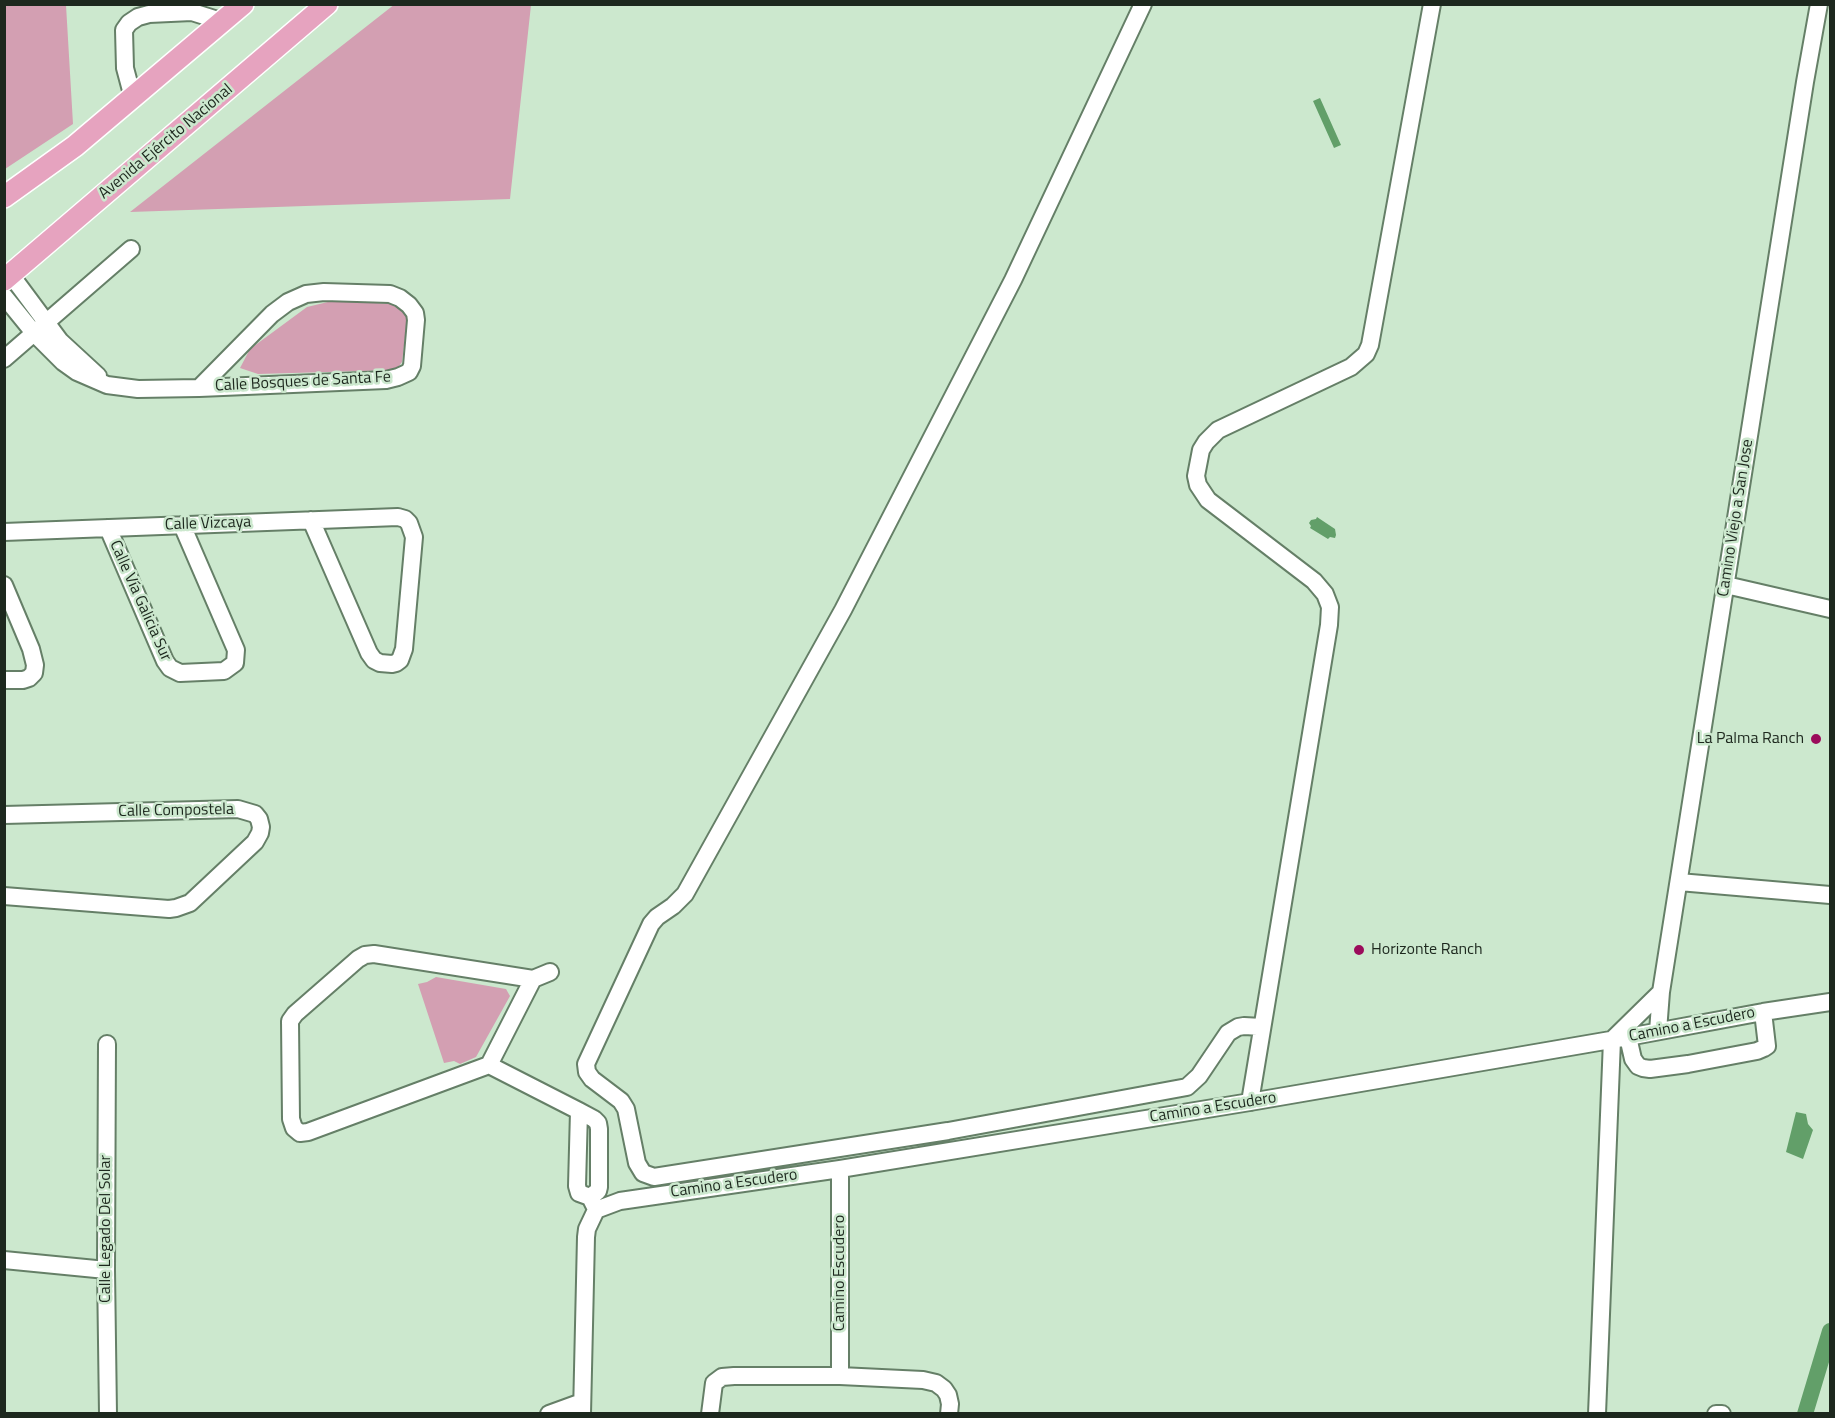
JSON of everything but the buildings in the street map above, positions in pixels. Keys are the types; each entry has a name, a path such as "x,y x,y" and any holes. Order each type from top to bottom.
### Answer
{"main road":[{"path":"4,197 75,146 243,4"},
{"name":"Avenida Ejército Nacional","path":"8,277 327,4"}],"street":[{"path":"1143,4 1013,280 843,610 685,894 651,924 586,1064 587,1072 592,1079 621,1101 626,1109 637,1163 643,1173 654,1177 948,1131 1187,1087 1199,1076 1228,1033 1238,1027 1262,1027"},
{"path":"1250,1102 1329,625 1330,607 1325,594 1314,581 1208,500 1198,485 1196,476 1201,450 1218,430 1351,368 1366,354 1372,334 1432,4"},
{"name":"Camino Viejo a San Jose","path":"1659,1031 1661,992 1819,4"},
{"path":"134,98 125,68 124,30 129,23 149,14 192,12 224,22"},
{"path":"4,359 131,249"},
{"name":"Calle Bosques de Santa Fe","path":"8,277 40,328"},
{"name":"Calle Bosques de Santa Fe","path":"4,296 40,328 60,341 107,385 138,389 199,388 386,380 404,375 412,366 415,313 400,297 390,294 324,292 306,294 288,302 272,314 199,388"},
{"name":"Calle Vizcaya","path":"4,532 311,520 398,517 405,519 414,537 404,649 400,660 392,664 380,663 374,660 369,653 311,520"},
{"name":"Calle Vía Galicia Sur","path":"108,528 165,661 174,672 224,671 235,663 236,650 182,525"},
{"path":"4,585 31,649 35,665 34,673 29,678 4,680"},
{"path":"1726,585 1830,609"},
{"name":"Calle Compostela","path":"4,815 238,809 255,814 261,827 255,842 190,903 176,908 4,896"},
{"path":"1679,882 1830,895"},
{"path":"533,979 489,1065 308,1132 300,1132 294,1128 291,1119 290,1021 294,1014 358,958 374,954 533,979 550,972"},
{"path":"1597,1413 1620,1039 1661,992"},
{"name":"Camino a Escudero","path":"593,1204 840,1169 1250,1102 1830,1002"},
{"path":"1620,1039 1633,1059 1643,1068 1650,1069 1757,1051 1767,1046 1763,1012"},
{"name":"Calle Legado Del Solar","path":"107,1044 108,1413"},
{"path":"489,1065 579,1111 577,1186 579,1192 593,1204 586,1237 582,1408 549,1413"},
{"name":"Camino Escudero","path":"840,1169 840,1376"},
{"path":"4,1260 106,1270"},
{"path":"710,1413 714,1383 722,1377 840,1376 923,1380 936,1383 948,1395 949,1413"},
{"path":"1716,1413 1722,1413"}],"shaded area":[{"path":"5,4 66,5 73,124 5,169"},
{"path":"395,4 531,5 510,199 130,212"},
{"path":"1320,98 1341,145 1334,148 1313,101"},
{"path":"332,301 397,304 408,312 402,362 396,370 258,374 240,368 250,349 307,307"},
{"path":"1317,517 1335,529 1335,538 1328,539 1310,528 1309,523"},
{"path":"436,977 506,989 510,996 476,1057 460,1064 454,1061 444,1063 418,984"},
{"path":"1796,1112 1806,1114 1808,1124 1813,1130 1803,1159 1786,1152"}],"waterway":[{"path":"1805,1414 1830,1331"}],"place":[{"name":"La Palma Ranch","path":"1816,739"},
{"name":"Horizonte Ranch","path":"1359,950"}]}
